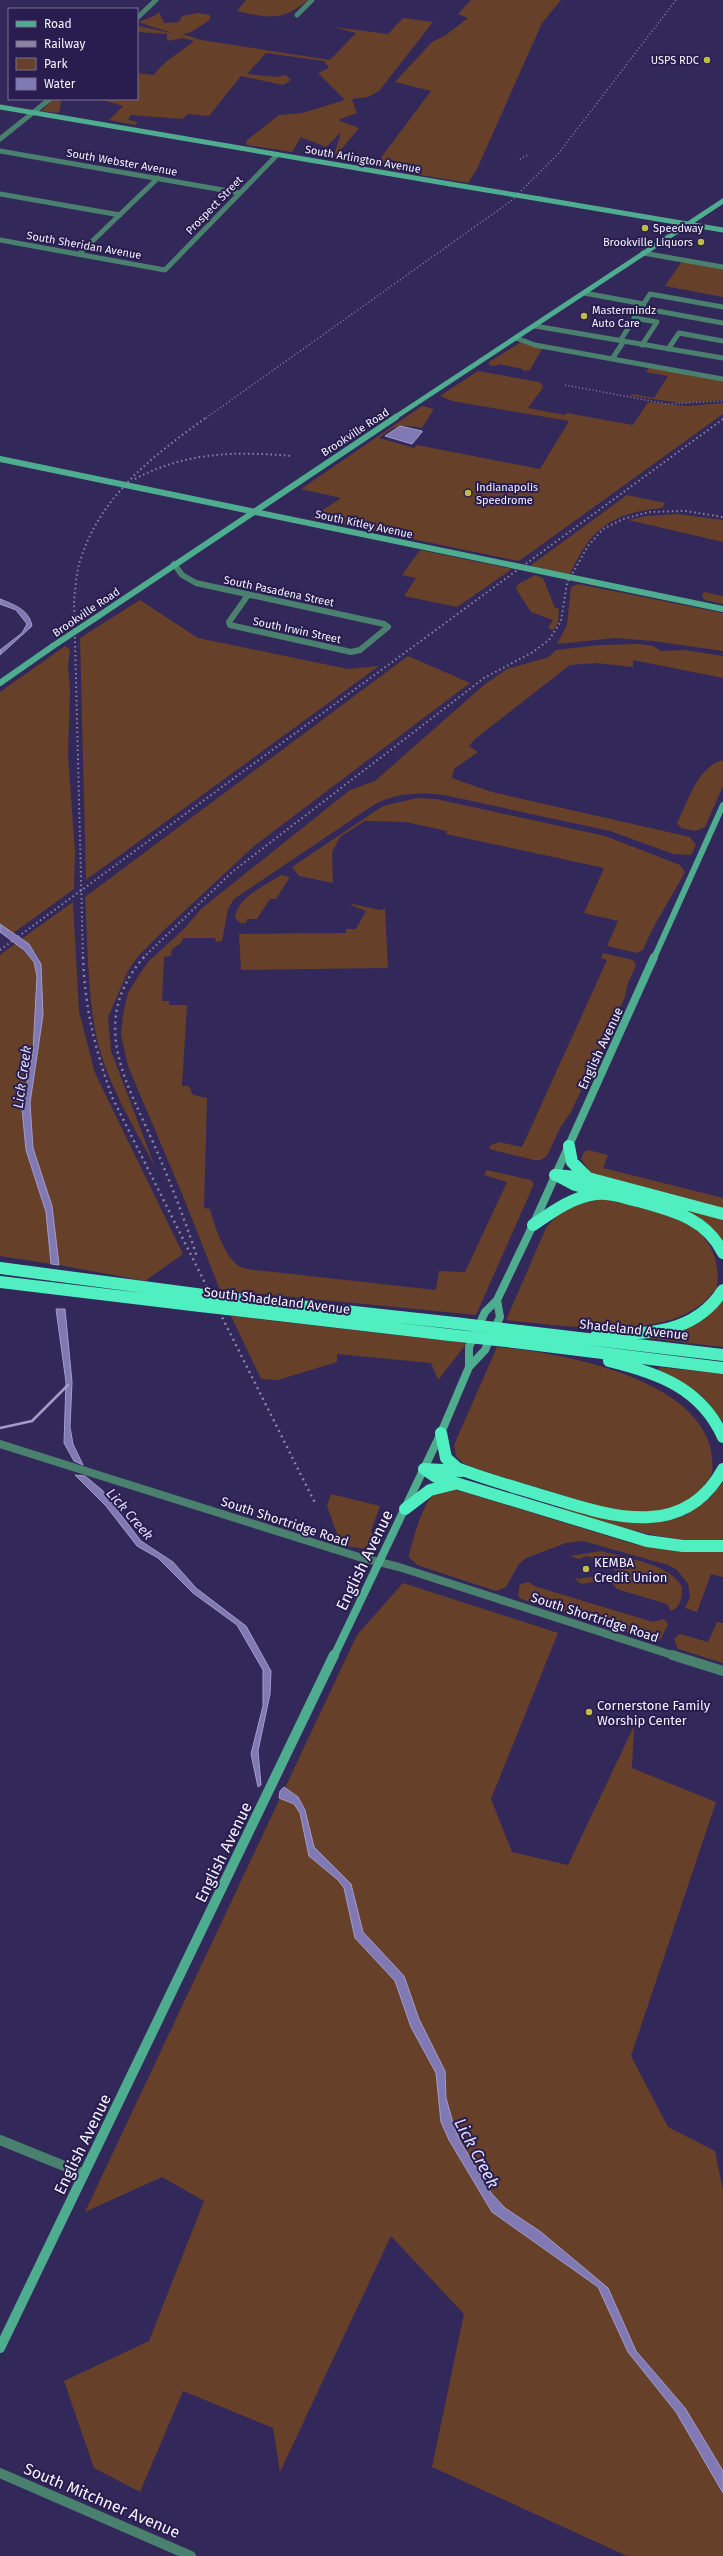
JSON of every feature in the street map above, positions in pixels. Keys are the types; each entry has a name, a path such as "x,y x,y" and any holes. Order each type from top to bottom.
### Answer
{"highway":[{"path":"569,1146 572,1162 582,1175 588,1178"},
{"path":"555,1175 588,1178 723,1214"},
{"path":"555,1175 575,1185 684,1215 708,1231 723,1253"},
{"path":"533,1226 566,1203 587,1196 607,1193"},
{"name":"South Shadeland Avenue","path":"0,1268 101,1283 541,1334"},
{"name":"South Shadeland Avenue","path":"0,1282 551,1347"},
{"path":"541,1334 630,1334 659,1331 680,1325 702,1314 714,1304 723,1290"},
{"name":"Shadeland Avenue","path":"541,1334 723,1355"},
{"path":"551,1347 631,1366 680,1386 707,1408 718,1424 723,1437"},
{"name":"Shadeland Avenue","path":"551,1347 723,1368"},
{"path":"442,1433 447,1460 466,1472"},
{"path":"424,1469 439,1468 466,1472 607,1515 643,1518 670,1514 692,1505 709,1492 723,1469"},
{"path":"424,1469 436,1477 642,1539 683,1546 723,1546"},
{"path":"405,1509 433,1488 452,1484 463,1485"}],"street":[{"path":"138,17 156,0"},
{"path":"297,15 312,0"},
{"path":"0,139 35,113 49,100"},
{"name":"South Arlington Avenue","path":"0,108 723,230"},
{"name":"South Webster Avenue","path":"0,151 240,193"},
{"name":"Prospect Street","path":"165,270 277,155"},
{"path":"79,254 158,178"},
{"path":"0,194 120,215"},
{"name":"Brookville Road","path":"0,682 253,511 723,201"},
{"name":"South Sheridan Avenue","path":"0,240 165,270"},
{"path":"643,254 723,267"},
{"path":"584,293 723,323"},
{"path":"612,359 634,318 650,294 723,307"},
{"path":"634,318 657,322 642,345"},
{"path":"535,326 723,358"},
{"path":"668,349 679,333 723,341"},
{"path":"516,338 535,345 723,379"},
{"name":"South Kitley Avenue","path":"0,458 723,609"},
{"name":"South Pasadena Street","path":"174,564 182,575 192,582 388,626"},
{"name":"South Irwin Street","path":"248,594 229,622 230,625 352,652 360,650 387,629 388,626"},
{"name":"English Avenue","path":"469,1367 469,1347 485,1312 497,1300 533,1226 723,805"},
{"name":"English Avenue","path":"0,2348 378,1562 442,1433 469,1367 485,1350 500,1317 497,1300"},
{"name":"South Shortridge Road","path":"0,1444 723,1671"},
{"path":"0,2140 84,2174"},
{"name":"South Mitchner Avenue","path":"0,2473 191,2556"}],"green space":[{"path":"246,0 308,0 299,7 283,15 267,16 237,11"},
{"path":"471,0 561,0 542,23 477,169 468,183 374,167 431,91 395,82 432,42 446,35 468,18 458,14"},
{"path":"159,12 164,23 179,22 182,16 198,13 210,15 210,20 191,32 183,34 201,40 330,60 356,33 333,27 388,34 403,18 433,22 379,91 368,97 352,99 357,113 338,120 359,128 333,159 341,132 326,147 301,137 292,152 247,145 246,141 279,115 302,113 345,100 318,73 329,68 324,61 266,53 247,74 276,77 286,75 291,80 283,85 241,76 209,116 188,114 182,119 131,115 128,120 138,122 135,125 109,120 123,106 97,100 138,100 138,73 154,75 167,61 194,41 183,38 167,41 167,34 138,32 139,26 175,34 138,22 154,16"},
{"path":"53,100 61,100 60,110 57,113 41,111"},
{"path":"682,261 723,269 723,297 665,286"},
{"path":"521,342 543,347 530,370 523,371 523,369 499,364 496,366 489,365 489,362"},
{"path":"649,367 723,380 723,400 681,403 630,396 632,394 654,398 668,376 646,372"},
{"name":"Indianapolis Speedrome","path":"478,371 539,382 543,386 542,389 528,408 565,415 567,413 633,425 648,402 687,406 723,403 723,414 519,561 311,518 341,498 301,489 422,406 434,409 422,428 399,426 390,430 379,438 414,448 417,445 540,469 569,421 452,401 440,396"},
{"path":"627,495 665,503 662,508 644,510 629,514 616,519 605,526 595,534 586,545 570,574 530,566"},
{"path":"677,514 723,520 723,542 628,520 646,516"},
{"path":"420,550 512,569 457,607 404,596 416,578 402,575"},
{"path":"535,575 543,578 555,608 559,608 558,623 553,630 548,628 553,620 531,612 516,589 518,584"},
{"path":"578,584 723,613 723,651 653,641 615,638 557,644 567,625 571,587"},
{"path":"704,592 723,596 723,604 705,600 702,596"},
{"path":"140,600 198,638 348,669 379,666 86,880 80,638"},
{"path":"639,644 653,646 661,651 684,650 723,656 723,678 633,660 633,667 596,663 570,665 475,739 469,746 478,752 454,769 452,778 492,792 690,837 696,845 691,855 673,854 610,831 444,795 407,794 389,798 372,806 234,899 228,909 222,941 216,942 215,938 183,938 181,943 172,949 171,956 164,957 162,1001 169,1001 169,1005 187,1005 182,1086 189,1086 193,1095 207,1098 204,1208 210,1209 214,1224 226,1251 231,1258 243,1268 248,1269 436,1290 439,1271 465,1272 507,1182 484,1175 487,1170 531,1180 534,1184 476,1315 220,1290 185,1201 128,1066 121,1035 123,1014 128,993 139,975 148,962 186,927 201,909 350,790 375,781 484,685 507,669 549,657 556,650 600,645"},
{"path":"65,646 70,650 68,666 70,688 68,756 75,851 74,889 12,934 0,924 0,692"},
{"path":"408,656 470,683 254,846 163,931 139,955 129,969 108,1017 111,1051 155,1167 125,1112 106,1069 96,1037 89,977 85,897"},
{"path":"723,760 723,786 705,827 695,831 681,828 677,823 694,786 706,770"},
{"path":"417,798 436,799 605,836 680,865 685,872 657,920 643,950 637,953 607,946 618,921 584,913 604,868 446,834 447,831 406,822 365,821 340,837 332,852 333,883 299,876 292,867 383,806"},
{"path":"281,875 290,877 276,899 270,899 257,919 247,919 246,923 240,923 235,918 237,911 246,898"},
{"path":"73,902 79,1011 95,1073 183,1254 145,1281 59,1265 52,1206 33,1148 30,1103 43,1015 41,964 36,953 20,940"},
{"path":"351,905 380,910 385,909 388,968 241,970 239,934 346,933 346,929 356,929 366,911"},
{"path":"16,943 34,962 37,976 33,1051 22,1109 26,1150 46,1212 51,1264 0,1256 0,955"},
{"path":"603,953 633,960 636,965 627,986 625,997 571,1112 560,1128 547,1156 541,1160 534,1160 489,1149 491,1145 499,1142 522,1147 607,960 601,958"},
{"path":"588,1150 608,1155 603,1168 723,1198 723,1209 591,1173 581,1159 584,1152"},
{"path":"604,1199 667,1214 696,1229 704,1238 715,1257 718,1280 716,1293 713,1292 696,1308 673,1319 646,1325 617,1328 587,1327 506,1320 546,1228 559,1214 571,1206"},
{"path":"664,1202 723,1217 723,1243"},
{"path":"723,1301 723,1347 645,1338 703,1320"},
{"path":"231,1316 467,1343 438,1380 431,1363 337,1354 337,1362 278,1380 261,1379"},
{"path":"497,1347 556,1355 593,1364 630,1376 664,1393 691,1414 708,1441 712,1473 708,1480 697,1493 676,1508 661,1512 631,1512 587,1503 493,1474 463,1463 456,1456 454,1445"},
{"path":"659,1367 723,1374 723,1422 701,1395 658,1371"},
{"path":"723,1482 723,1542 680,1540 639,1532 557,1508 668,1520 686,1515 709,1499"},
{"path":"454,1489 637,1545 723,1551 723,1577 711,1574 697,1612 685,1608 690,1597 688,1584 677,1570 668,1565 583,1541 566,1543 526,1558 519,1564 506,1587 496,1591 417,1565 409,1557 415,1532 427,1503 436,1493"},
{"path":"331,1494 380,1506 371,1531 374,1536 365,1549 341,1545 327,1506"},
{"path":"601,1551 634,1559 658,1567 668,1573 676,1579 682,1587 679,1605 671,1611 667,1604 617,1589 613,1584 597,1581 582,1584 577,1581 575,1578 579,1579 590,1577 605,1580 618,1576 611,1563 587,1556 579,1559 570,1556"},
{"path":"529,1582 534,1586 653,1622 664,1619 668,1624 661,1639 655,1641 521,1599 518,1596 520,1584"},
{"path":"403,1583 558,1633 491,1799 512,1852 568,1865 634,1726 632,1768 716,1802 631,2056 668,2127 715,2151 723,2190 723,2556 627,2556 432,2467 464,2314 391,2236 280,2472 273,2428 183,2391 140,2492 94,2468 64,2381 149,2341 204,2201 162,2177 85,2212 357,1635"},
{"path":"717,1622 723,1623 723,1663 678,1649 674,1639 680,1634 708,1642"}],"water":[{"path":"400,426 422,432 412,444 385,436"},
{"path":"0,599 20,608 28,615 32,626 0,655 0,650 22,633 27,624 16,610 0,604"},
{"name":"Lick Creek","path":"0,924 29,944 41,964 43,1015 30,1103 33,1148 52,1206 59,1265 51,1264 46,1212 26,1150 22,1109 33,1051 37,976 34,962 24,950 0,932"},
{"name":"Lick Creek","path":"56,1309 65,1309 72,1382 70,1427 73,1444 83,1465 74,1461 64,1443 66,1382"},
{"name":"Lick Creek","path":"75,1475 85,1476 102,1490 141,1541 173,1562 196,1588 246,1626 271,1671 270,1694 258,1751 261,1785 258,1787 251,1754 263,1706 263,1670 237,1625 193,1593 158,1558 137,1546 106,1506"},
{"name":"Lick Creek","path":"284,1787 298,1797 305,1810 314,1847 351,1884 363,1932 404,1976 419,2019 445,2071 446,2098 460,2141 492,2194 505,2208 541,2232 608,2288 636,2351 685,2408 723,2471 723,2493 676,2412 628,2352 598,2287 492,2212 449,2140 441,2122 436,2073 411,2027 395,1981 355,1938 344,1888 338,1880 309,1856 300,1813 294,1804 279,1798 280,1791"}],"waterway":[{"path":"0,1428 32,1421 68,1385"}],"railway":[{"path":"206,418 511,201 558,154 676,0"},
{"path":"520,159 528,155"},
{"path":"565,385 667,404 723,401"},
{"path":"81,890 74,600 78,568 90,535 102,514 116,495 149,461 207,417"},
{"path":"81,890 723,419"},
{"path":"135,479 173,463 212,456 231,454 272,454 292,456"},
{"path":"144,957 232,872 484,678 533,652 549,640 561,621 567,583 588,546 603,529 623,519 649,512 685,511 723,517"},
{"path":"0,950 81,890"},
{"path":"81,890 83,958"},
{"path":"83,957 86,994 92,1028 112,1097 316,1505"},
{"path":"144,957 127,981 118,1005 115,1029 118,1053 124,1076 167,1175 197,1257"}],"place":[{"name":"USPS RDC","path":"707,60"},
{"name":"Speedway","path":"645,228"},
{"name":"Brookville Liquors","path":"701,242"},
{"name":"Mastermindz Auto Care","path":"584,316"},
{"name":"Indianapolis Speedrome","path":"468,493"},
{"name":"KEMBA Credit Union","path":"586,1569"},
{"name":"Cornerstone Family Worship Center","path":"589,1712"}]}
